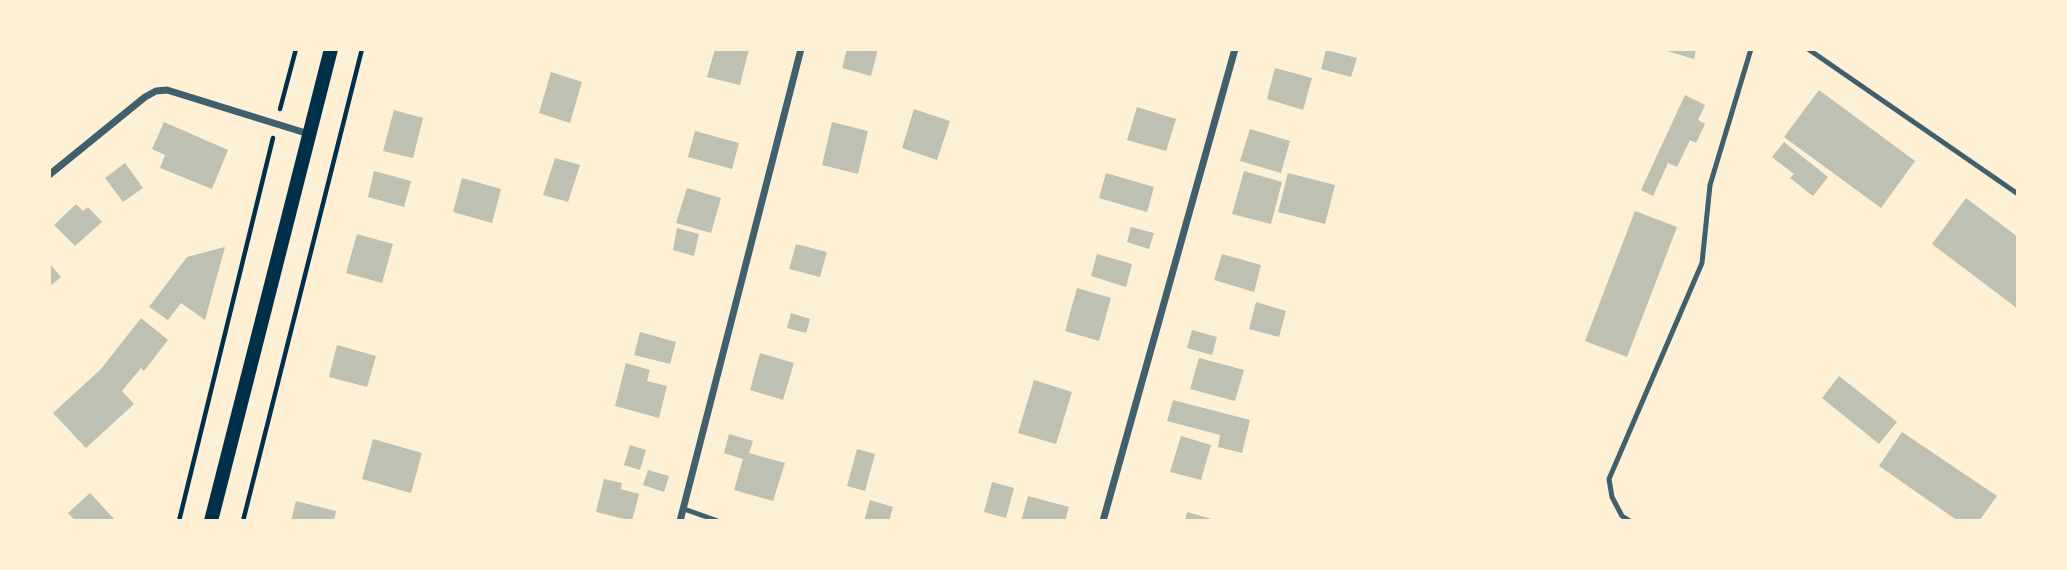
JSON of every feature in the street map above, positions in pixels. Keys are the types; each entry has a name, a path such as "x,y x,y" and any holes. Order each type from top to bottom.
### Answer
{"main road":[{"path":"211,521 331,49"}],"street":[{"path":"680,521 802,49"},
{"path":"1103,521 1235,49"},
{"path":"49,175 156,91 167,90 309,134"}],"lane":[{"path":"1630,521 1622,516 1612,497 1609,479 1702,263 1710,185 1751,49"},
{"path":"1808,49 2018,194"},
{"path":"684,509 718,521"}],"path":[{"path":"179,521 296,49"},
{"path":"243,521 362,49"}],"building":[{"path":"715,49 749,49 740,85 707,77"},
{"path":"847,49 878,49 871,76 842,68"},
{"path":"1660,49 1696,49 1694,59"},
{"path":"1326,50 1357,58 1351,77 1321,69"},
{"path":"1275,68 1312,78 1303,110 1267,99"},
{"path":"551,72 582,82 570,123 539,113"},
{"path":"1819,90 1915,161 1881,208 1784,137"},
{"path":"1685,95 1705,105 1698,120 1705,124 1696,143 1690,140 1677,167 1668,163 1653,196 1641,190"},
{"path":"1137,107 1176,119 1166,151 1127,140"},
{"path":"914,109 950,121 937,160 902,148"},
{"path":"394,110 423,118 413,158 383,151"},
{"path":"164,122 228,150 212,189 160,168 165,155 152,149"},
{"path":"832,122 868,131 858,174 822,165"},
{"path":"1250,129 1290,141 1281,173 1240,161"},
{"path":"695,131 739,143 732,169 688,157"},
{"path":"1784,142 1828,177 1813,196 1790,178 1794,174 1772,157"},
{"path":"555,158 580,165 568,202 543,195"},
{"path":"125,163 143,188 123,202 105,178"},
{"path":"374,171 411,181 404,207 368,197"},
{"path":"1244,171 1282,182 1271,224 1232,214"},
{"path":"1106,173 1154,187 1147,212 1099,198"},
{"path":"1288,173 1335,185 1325,224 1278,212"},
{"path":"462,178 501,189 492,223 453,212"},
{"path":"687,188 721,198 711,233 676,223"},
{"path":"1966,198 2018,237 2018,309 1932,244"},
{"path":"76,204 83,211 88,207 102,222 75,246 54,225"},
{"path":"1635,211 1677,227 1627,357 1585,341"},
{"path":"1131,227 1154,233 1149,249 1127,242"},
{"path":"677,228 699,234 694,256 673,250"},
{"path":"357,234 393,244 382,283 346,273"},
{"path":"796,244 827,252 820,277 789,269"},
{"path":"225,247 205,320 181,303 168,320 149,307 187,257"},
{"path":"1097,254 1132,264 1126,287 1091,276"},
{"path":"1222,254 1261,265 1254,292 1214,280"},
{"path":"49,263 61,277 49,287"},
{"path":"1077,288 1111,298 1099,341 1065,331"},
{"path":"1256,302 1286,311 1279,337 1249,329"},
{"path":"791,313 810,319 806,333 787,328"},
{"path":"141,318 168,340 144,371 141,368 122,391 134,404 86,448 53,413 101,369"},
{"path":"1192,330 1217,337 1212,355 1187,348"},
{"path":"640,332 676,342 670,364 634,355"},
{"path":"337,345 376,356 367,387 329,377"},
{"path":"760,353 794,363 783,400 750,390"},
{"path":"1199,358 1244,370 1235,401 1190,389"},
{"path":"626,363 650,370 647,381 667,386 659,418 615,406"},
{"path":"1839,376 1897,422 1879,444 1822,398"},
{"path":"1034,380 1072,392 1056,444 1018,433"},
{"path":"1173,400 1250,420 1242,453 1218,447 1220,435 1167,421"},
{"path":"1902,432 1997,496 1979,521 1958,521 1879,466"},
{"path":"729,434 753,441 749,453 785,463 773,501 734,490 743,459 724,453"},
{"path":"1181,436 1211,445 1201,480 1170,472"},
{"path":"373,439 422,453 411,493 362,479"},
{"path":"630,445 646,450 640,470 624,465"},
{"path":"857,449 875,454 865,491 847,486"},
{"path":"648,470 669,476 664,492 643,485"},
{"path":"604,479 622,483 621,489 639,494 632,521 596,512"},
{"path":"992,482 1014,488 1006,518 984,512"},
{"path":"90,493 116,521 75,521 68,513"},
{"path":"1028,496 1069,507 1065,521 1021,521"},
{"path":"870,500 893,507 889,521 864,521"},
{"path":"296,501 336,511 334,521 291,521"},
{"path":"1187,512 1215,520 1215,521 1185,521"}]}
